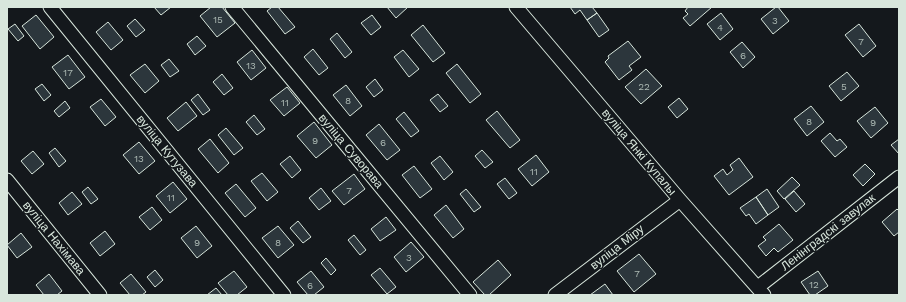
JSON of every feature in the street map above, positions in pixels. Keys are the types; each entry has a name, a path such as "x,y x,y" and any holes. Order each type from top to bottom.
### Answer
{"street":[{"name":"вуліца Кутузава","path":"50,7 284,295"},
{"name":"вуліца Суворава","path":"232,7 470,295"},
{"name":"вуліца Янкі Купалы","path":"521,8 680,200 761,291"},
{"name":"Ленінградскі завулак","path":"761,291 899,177"},
{"name":"вуліца Нахімава","path":"7,180 100,295"},
{"name":"вуліца Міру","path":"555,295 680,200"}],"building":[{"path":"154,7 171,7 161,15"},
{"path":"211,7 222,7 235,23 217,37 200,16"},
{"path":"272,7 278,7 295,27 285,34 267,11"},
{"path":"387,7 408,7 396,18"},
{"path":"570,7 592,7 597,13 587,20 580,10 575,14"},
{"path":"688,7 712,7 690,26 683,18 688,14 685,11"},
{"path":"778,7 789,21 773,34 761,19"},
{"path":"597,13 609,30 599,37 587,20"},
{"path":"721,13 733,29 720,40 707,24"},
{"path":"36,15 54,37 40,49 22,26"},
{"path":"372,15 381,27 371,35 361,23"},
{"path":"135,19 145,30 136,37 127,26"},
{"path":"108,22 123,40 111,50 96,32"},
{"path":"15,24 24,36 18,41 8,29"},
{"path":"859,24 876,46 863,57 845,35"},
{"path":"423,25 445,53 433,62 411,35"},
{"path":"337,33 352,52 345,58 330,39"},
{"path":"197,36 206,46 195,55 187,44"},
{"path":"628,41 641,57 629,66 632,70 619,80 605,62 609,58 608,56"},
{"path":"742,42 755,57 743,68 730,52"},
{"path":"313,49 328,68 319,75 304,57"},
{"path":"252,50 266,68 251,80 237,62"},
{"path":"403,50 419,69 409,77 394,57"},
{"path":"68,55 85,77 69,89 52,67"},
{"path":"169,59 179,71 170,77 161,65"},
{"path":"145,64 159,81 145,93 130,75"},
{"path":"457,64 481,94 470,103 446,73"},
{"path":"646,69 662,86 641,104 625,87"},
{"path":"847,72 859,86 841,101 829,86"},
{"path":"222,74 233,88 224,95 213,82"},
{"path":"375,79 383,90 374,97 366,87"},
{"path":"42,84 51,95 44,101 35,89"},
{"path":"346,85 362,106 350,116 333,95"},
{"path":"287,87 300,103 284,116 270,100"},
{"path":"198,94 210,110 203,115 191,100"},
{"path":"438,94 448,106 440,112 430,100"},
{"path":"679,98 688,109 677,118 668,107"},
{"path":"101,99 116,117 105,126 90,107"},
{"path":"65,101 70,108 59,117 54,111"},
{"path":"186,102 197,116 178,131 167,118"},
{"path":"811,106 824,122 807,136 794,119"},
{"path":"875,107 888,123 871,138 857,121"},
{"path":"497,111 520,140 510,148 486,120"},
{"path":"404,112 419,131 411,137 396,119"},
{"path":"254,115 265,129 257,135 246,122"},
{"path":"314,122 332,145 316,158 297,136"},
{"path":"379,124 400,150 387,160 366,135"},
{"path":"226,128 243,148 234,155 218,135"},
{"path":"830,133 837,141 840,139 847,147 835,157 821,141"},
{"path":"210,139 229,163 218,173 198,149"},
{"path":"899,139 899,154 891,145"},
{"path":"139,142 155,161 139,174 123,155"},
{"path":"55,148 66,161 59,167 49,153"},
{"path":"482,150 493,162 485,168 475,156"},
{"path":"33,151 44,164 32,174 21,161"},
{"path":"536,155 549,172 532,186 518,169"},
{"path":"290,156 301,170 292,178 280,164"},
{"path":"440,156 453,172 444,180 431,163"},
{"path":"739,158 753,177 729,195 714,176 723,169 727,175 733,170 730,165"},
{"path":"865,164 875,174 863,186 853,175"},
{"path":"414,166 432,189 420,198 402,175"},
{"path":"262,173 278,192 267,201 251,181"},
{"path":"354,174 365,189 344,205 332,191"},
{"path":"792,177 800,185 784,199 777,191"},
{"path":"505,178 517,193 509,199 497,184"},
{"path":"173,182 187,199 170,213 156,196"},
{"path":"236,184 256,208 245,217 225,193"},
{"path":"88,187 98,199 91,204 82,192"},
{"path":"321,188 331,201 319,210 309,198"},
{"path":"466,189 481,207 474,212 460,194"},
{"path":"767,189 779,207 768,215 756,197"},
{"path":"794,191 805,204 796,212 785,199"},
{"path":"72,192 82,204 68,215 59,203"},
{"path":"756,197 768,215 756,224 749,214 746,216 740,208"},
{"path":"446,205 464,229 453,238 434,215"},
{"path":"152,207 162,220 150,230 139,217"},
{"path":"897,209 899,211 899,232 894,236 882,222"},
{"path":"386,217 396,230 380,241 371,229"},
{"path":"298,221 311,237 303,243 290,228"},
{"path":"779,224 793,240 778,252 774,248 766,256 758,246 766,240 763,237"},
{"path":"196,226 212,246 197,258 181,238"},
{"path":"278,226 294,245 278,258 262,238"},
{"path":"105,231 115,244 100,256 90,243"},
{"path":"21,233 32,247 17,258 7,245"},
{"path":"354,235 366,250 360,255 348,240"},
{"path":"411,242 424,257 406,272 394,257"},
{"path":"639,254 656,274 634,292 617,271"},
{"path":"326,258 336,270 331,275 321,263"},
{"path":"498,260 511,275 489,295 485,295 473,282"},
{"path":"380,268 396,287 387,294 371,275"},
{"path":"155,270 163,280 155,287 147,277"},
{"path":"234,271 247,287 237,295 228,295 218,283"},
{"path":"311,271 324,287 314,295 308,295 297,282"},
{"path":"818,271 828,286 815,295 810,295 801,282"},
{"path":"49,274 62,291 57,295 44,295 36,285"},
{"path":"131,274 146,292 142,295 130,295 120,283"},
{"path":"605,284 613,295 590,295"},
{"path":"216,288 222,295 207,295"}]}
